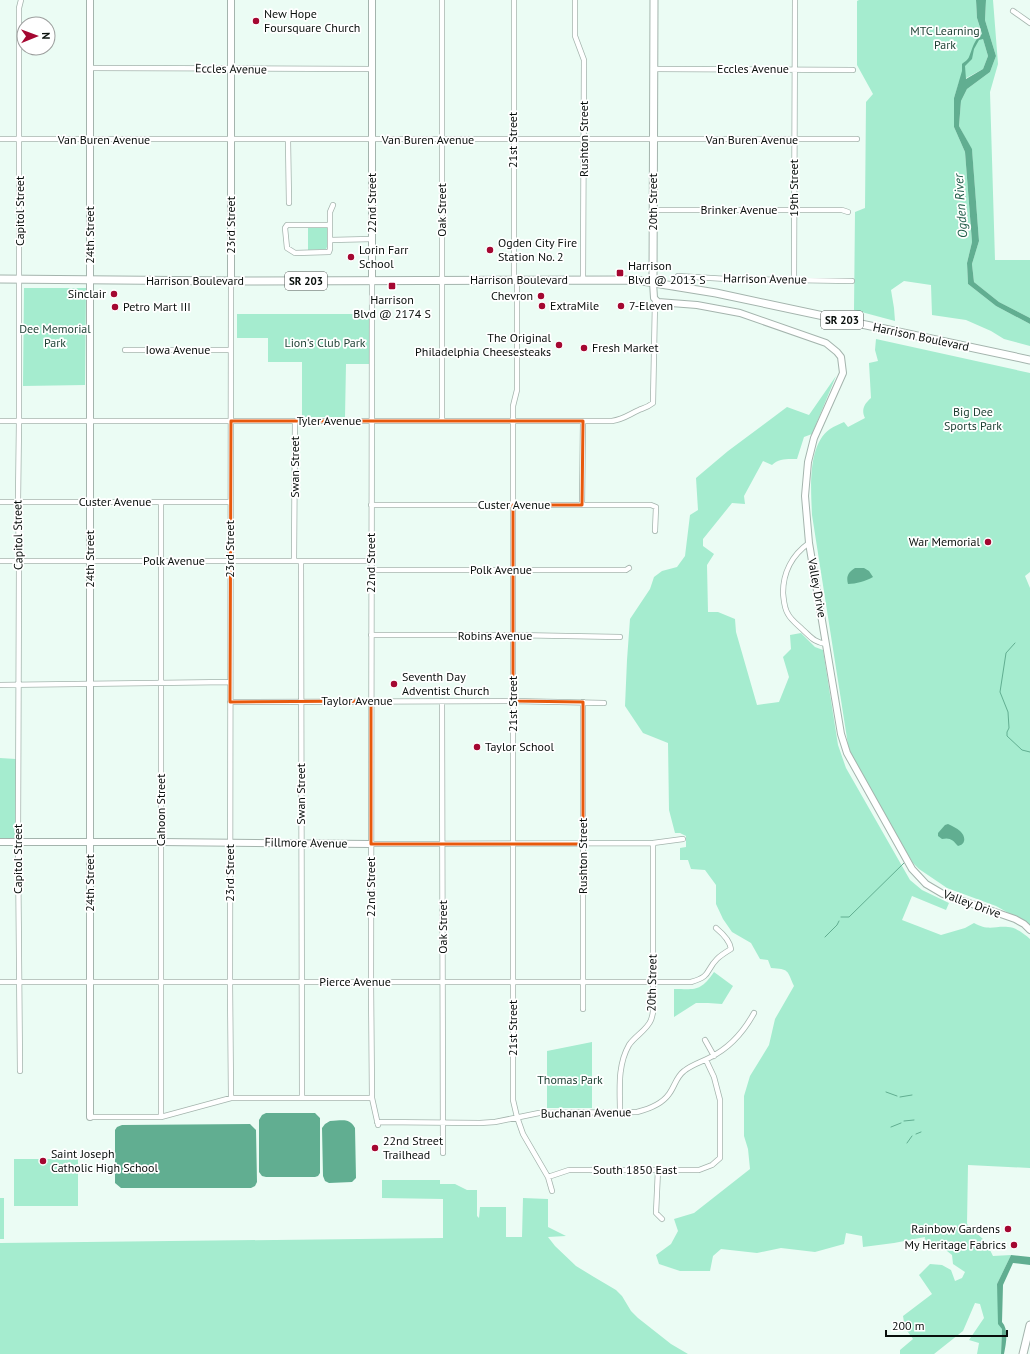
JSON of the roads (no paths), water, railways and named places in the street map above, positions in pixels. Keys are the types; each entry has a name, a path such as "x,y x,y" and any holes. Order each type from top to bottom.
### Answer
{"main road":[{"name":"20th Street","path":"653,282 653,140 659,70 654,0"},
{"name":"Harrison Boulevard","path":"0,279 231,281 636,280 716,293 1030,360"},
{"path":"1023,1354 1030,1325"}],"street":[{"name":"Capitol Street","path":"20,1071 18,502 21,0"},
{"name":"24th Street","path":"90,0 90,1117"},
{"name":"23rd Street","path":"231,0 231,1098"},
{"name":"22nd Street","path":"372,0 371,982 372,1098 377,1124"},
{"name":"Oak Street","path":"442,0 442,421"},
{"name":"21st Street","path":"514,0 513,140 517,390 513,406 513,1100 523,1134 548,1178 552,1191"},
{"name":"Rushton Street","path":"575,0 575,36 584,60 583,279"},
{"name":"19th Street","path":"794,0 794,280"},
{"path":"1013,11 1030,23"},
{"name":"Eccles Avenue","path":"90,68 372,69"},
{"name":"Eccles Avenue","path":"659,70 853,70"},
{"name":"Van Buren Avenue","path":"0,139 857,139"},
{"path":"288,140 289,203"},
{"path":"330,225 287,225 285,228 287,248 295,253 328,253 330,249 330,240 330,225 330,212 332,205"},
{"name":"Brinker Avenue","path":"653,210 842,210 848,212"},
{"path":"330,240 372,240"},
{"name":"Harrison Avenue","path":"678,276 727,279 852,280"},
{"name":"20th Street","path":"653,282 655,301 653,403"},
{"name":"Valley Drive","path":"655,301 663,303 697,305 740,313 826,343 841,357 842,376 814,438 808,462 805,496 809,543 841,734 847,753 912,869 926,884 943,894 1015,919 1024,924 1030,930"},
{"name":"Iowa Avenue","path":"125,350 231,350"},
{"name":"Tyler Avenue","path":"0,421 612,421 622,419 640,409 648,408 653,403"},
{"name":"Swan Street","path":"294,561 295,421"},
{"path":"582,505 583,421"},
{"name":"Custer Avenue","path":"0,502 230,502"},
{"name":"Cahoon Street","path":"160,1117 161,502"},
{"name":"Custer Avenue","path":"372,504 651,505 656,508 655,531"},
{"path":"809,543 800,549 788,567 783,585 784,605 788,616 817,642 826,644"},
{"name":"Polk Avenue","path":"0,561 371,561"},
{"name":"Swan Street","path":"301,562 302,1098"},
{"name":"Polk Avenue","path":"371,570 626,570 629,568"},
{"name":"Robins Avenue","path":"371,635 620,637"},
{"path":"0,685 230,682"},
{"name":"Oak Street","path":"442,701 443,1153"},
{"name":"Taylor Avenue","path":"230,702 513,701 604,703"},
{"name":"Rushton Street","path":"583,702 583,1009"},
{"name":"Fillmore Avenue","path":"0,842 513,845 653,843 683,839"},
{"name":"20th Street","path":"620,1112 621,1066 629,1045 651,1020 653,1011 653,843"},
{"name":"Pierce Avenue","path":"0,982 691,982 703,978 708,974 718,958 731,949 730,944 716,928"},
{"name":"Buchanan Avenue","path":"377,1124 480,1124 539,1113 637,1112 648,1109 661,1102 669,1095 678,1078 684,1071 691,1066 714,1056 739,1037 748,1025 754,1013"},
{"path":"705,1040 714,1056"},
{"name":"South 1850 East","path":"548,1178 569,1170 699,1170 712,1165 720,1158 720,1100 714,1077 706,1060"},
{"path":"90,1117 160,1117 231,1098 372,1098"},
{"path":"658,1170 656,1212 662,1219"}],"waterway":[{"path":"1015,643 1006,653 1000,692 1008,712 1009,728 1007,736 1022,750 1030,752"},
{"path":"841,917 849,917 904,863"},
{"path":"825,937 839,921"},
{"path":"886,1092 897,1096"},
{"path":"900,1097 912,1095"},
{"path":"904,1121 914,1120"},
{"path":"891,1127 901,1123"},
{"path":"916,1134 921,1132"},
{"path":"907,1143 912,1136"}],"place":[{"name":"New Hope Foursquare Church","path":"256,21"},
{"name":"Ogden City Fire Station No. 2","path":"490,250"},
{"name":"Lorin Farr School","path":"351,257"},
{"name":"Harrison Blvd @ 2013 S","path":"620,273"},
{"name":"Harrison Blvd @ 2174 S","path":"392,286"},
{"name":"Sinclair","path":"114,294"},
{"name":"Chevron","path":"541,296"},
{"name":"ExtraMile","path":"542,306"},
{"name":"7-Eleven","path":"621,306"},
{"name":"Petro Mart III","path":"115,307"},
{"name":"The Original Philadelphia Cheesesteaks","path":"559,345"},
{"name":"Fresh Market","path":"584,348"},
{"name":"War Memorial","path":"988,542"},
{"name":"Seventh Day Adventist Church","path":"394,684"},
{"name":"Taylor School","path":"477,747"},
{"name":"22nd Street Trailhead","path":"375,1148"},
{"name":"Saint Joseph Catholic High School","path":"43,1161"},
{"name":"Rainbow Gardens","path":"1008,1229"},
{"name":"My Heritage Fabrics","path":"1014,1245"}],"park label":[{"name":"MTC Learning Park","path":"945,38"},
{"name":"Dee Memorial Park","path":"55,336"},
{"name":"Lion's Club Park","path":"325,343"},
{"name":"Big Dee Sports Park","path":"973,419"},
{"name":"Thomas Park","path":"570,1080"}],"water label":[{"name":"Ogden River","path":"960,206"}]}
